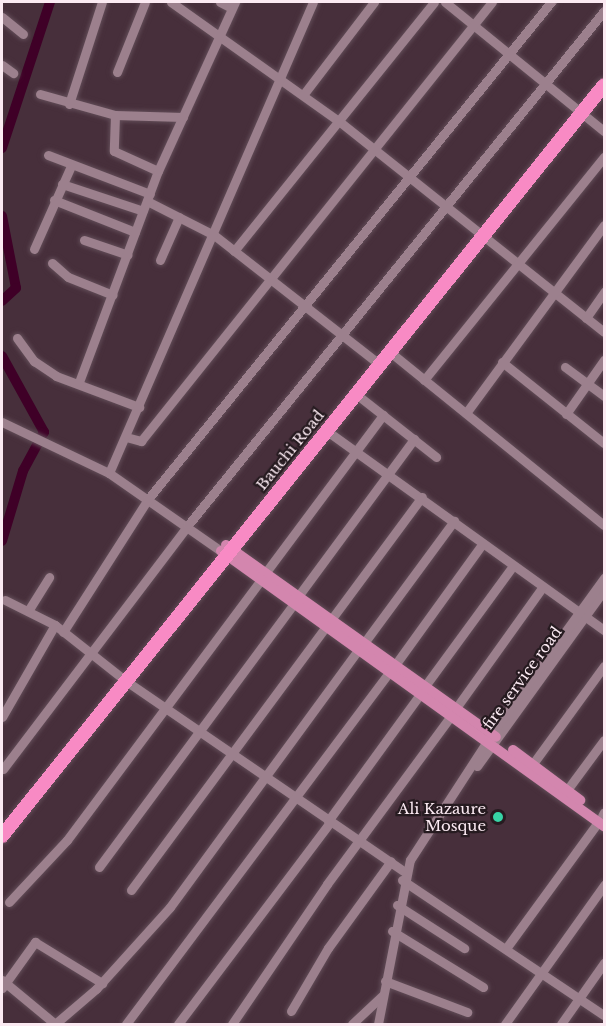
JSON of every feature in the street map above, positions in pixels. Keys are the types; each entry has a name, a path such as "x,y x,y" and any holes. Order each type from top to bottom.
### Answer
{"highway":[{"name":"Bauchi Road","path":"2,836 224,549 375,361 481,234 580,111 604,77"},
{"name":"Bauchi Road","path":"580,111 604,85"},
{"name":"Bauchi Road","path":"224,549 327,430 481,234"},
{"name":"Bauchi Road","path":"2,826 124,679"}],"main road":[{"path":"224,549 603,819"},
{"path":"492,739 567,790 603,819"}],"street":[{"path":"69,104 102,2"},
{"path":"117,72 145,2"},
{"path":"171,2 340,122 604,332"},
{"path":"79,382 158,171 233,5 220,2"},
{"path":"109,473 313,2"},
{"path":"303,95 374,2"},
{"path":"234,251 340,122 434,2"},
{"path":"445,2 604,131"},
{"path":"126,438 141,441 492,2"},
{"path":"63,632 148,499 550,2"},
{"path":"3,769 188,525 604,11"},
{"path":"2,16 22,34"},
{"path":"2,65 13,73"},
{"path":"40,94 69,104 116,115 183,117"},
{"path":"116,115 114,151 158,171"},
{"path":"48,155 148,197 179,217 214,235 375,361"},
{"path":"424,380 516,263 604,157"},
{"path":"34,249 71,166"},
{"path":"62,184 143,211"},
{"path":"54,200 135,232"},
{"path":"160,260 179,217"},
{"path":"466,413 604,225"},
{"path":"84,240 128,255"},
{"path":"52,263 68,277 112,295"},
{"path":"586,318 604,292"},
{"path":"17,338 46,370 139,407"},
{"path":"390,352 604,525"},
{"path":"566,414 604,360"},
{"path":"502,362 604,443"},
{"path":"565,367 604,396"},
{"path":"356,394 436,457"},
{"path":"9,902 67,840 168,710 263,576 383,415"},
{"path":"2,422 21,434 109,473 224,549"},
{"path":"327,430 390,472 512,567 604,630"},
{"path":"99,867 414,439"},
{"path":"131,890 235,754 422,497"},
{"path":"102,983 35,942 3,984 55,1024 102,983 170,907 268,777 454,521"},
{"path":"126,1024 298,798 483,543"},
{"path":"178,1024 329,821 512,567"},
{"path":"28,611 49,577"},
{"path":"583,614 604,578"},
{"path":"232,1024 542,588"},
{"name":"fire service road","path":"404,876 492,739 583,614 604,591"},
{"path":"5,600 55,625 124,679 329,821 392,861 404,876 604,1015"},
{"path":"2,717 55,625"},
{"path":"532,765 604,666"},
{"path":"567,790 604,740"},
{"path":"507,947 603,819"},
{"path":"291,1011 328,948 392,861"},
{"path":"378,1024 392,931 404,876"},
{"path":"505,1024 604,885"},
{"path":"397,905 464,948"},
{"path":"392,931 483,987"},
{"path":"561,1024 604,963"},
{"path":"385,981 466,1012"},
{"path":"352,1024 383,995"}],"waterway":[{"path":"2,148 50,2"},
{"path":"2,216 16,288 2,301"},
{"path":"2,356 44,432 23,471 2,541"}],"place":[{"name":"Ali Kazaure Mosque","path":"498,817"}]}
